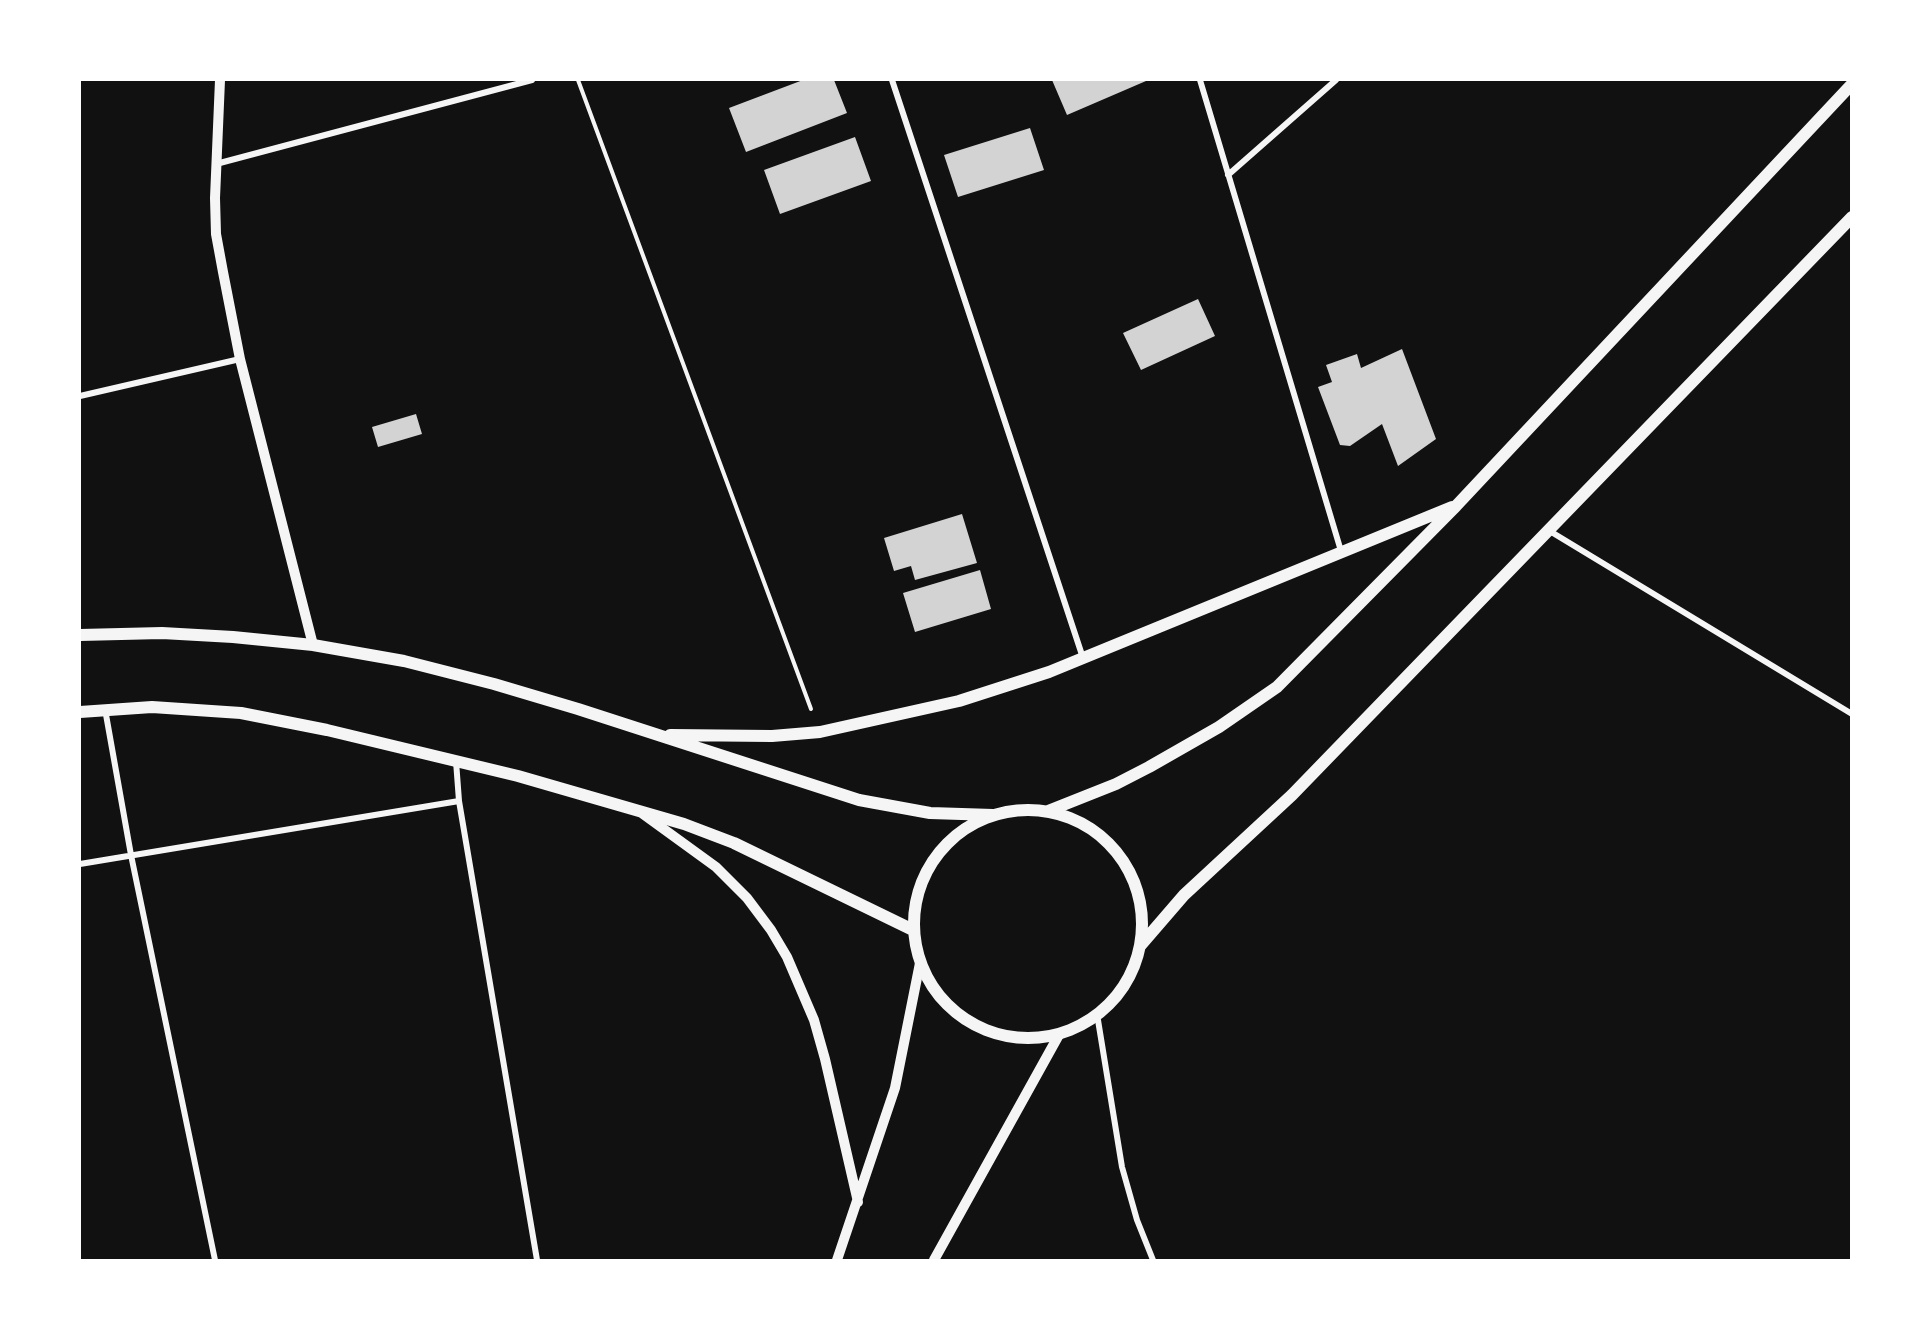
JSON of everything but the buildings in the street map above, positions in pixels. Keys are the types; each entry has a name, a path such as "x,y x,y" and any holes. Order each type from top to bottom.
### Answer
{"main road":[{"path":"1048,811 1149,768 1219,727 1277,687 1456,506 1851,84"},
{"path":"1140,946 1184,895 1292,795 1851,217"},
{"path":"659,734 772,736 820,732 958,701 1049,672 1456,506"},
{"path":"80,635 162,633 313,645 404,661 494,684 659,734 859,800 930,813 993,815 1021,809 1048,811 1077,820 1102,837 1122,859 1136,886 1142,915 1140,946 1125,984 1097,1014 1060,1033 1027,1038 993,1032 961,1017 937,993 920,963 914,930 918,892 933,858 960,832 993,815"},
{"path":"80,711 152,707 209,710 277,719 456,760 638,810 734,843 914,930"}],"street":[{"path":"220,80 216,164 216,234 240,359 313,645"},
{"path":"216,164 532,80"},
{"path":"892,80 1083,658"},
{"path":"1200,80 1341,551"},
{"path":"1228,176 1336,80"},
{"path":"80,396 240,359"},
{"path":"1548,530 1851,714"},
{"path":"105,709 131,855 215,1260"},
{"path":"456,760 459,801 537,1260"},
{"path":"80,864 459,801"},
{"path":"638,810 716,867 747,898 771,930 787,957 814,1020 858,1202"},
{"path":"837,1260 895,1088 920,963"},
{"path":"1097,1014 1122,1167 1137,1220 1153,1260"},
{"path":"934,1260 1060,1033"}],"path":[{"path":"579,80 820,732"}]}
